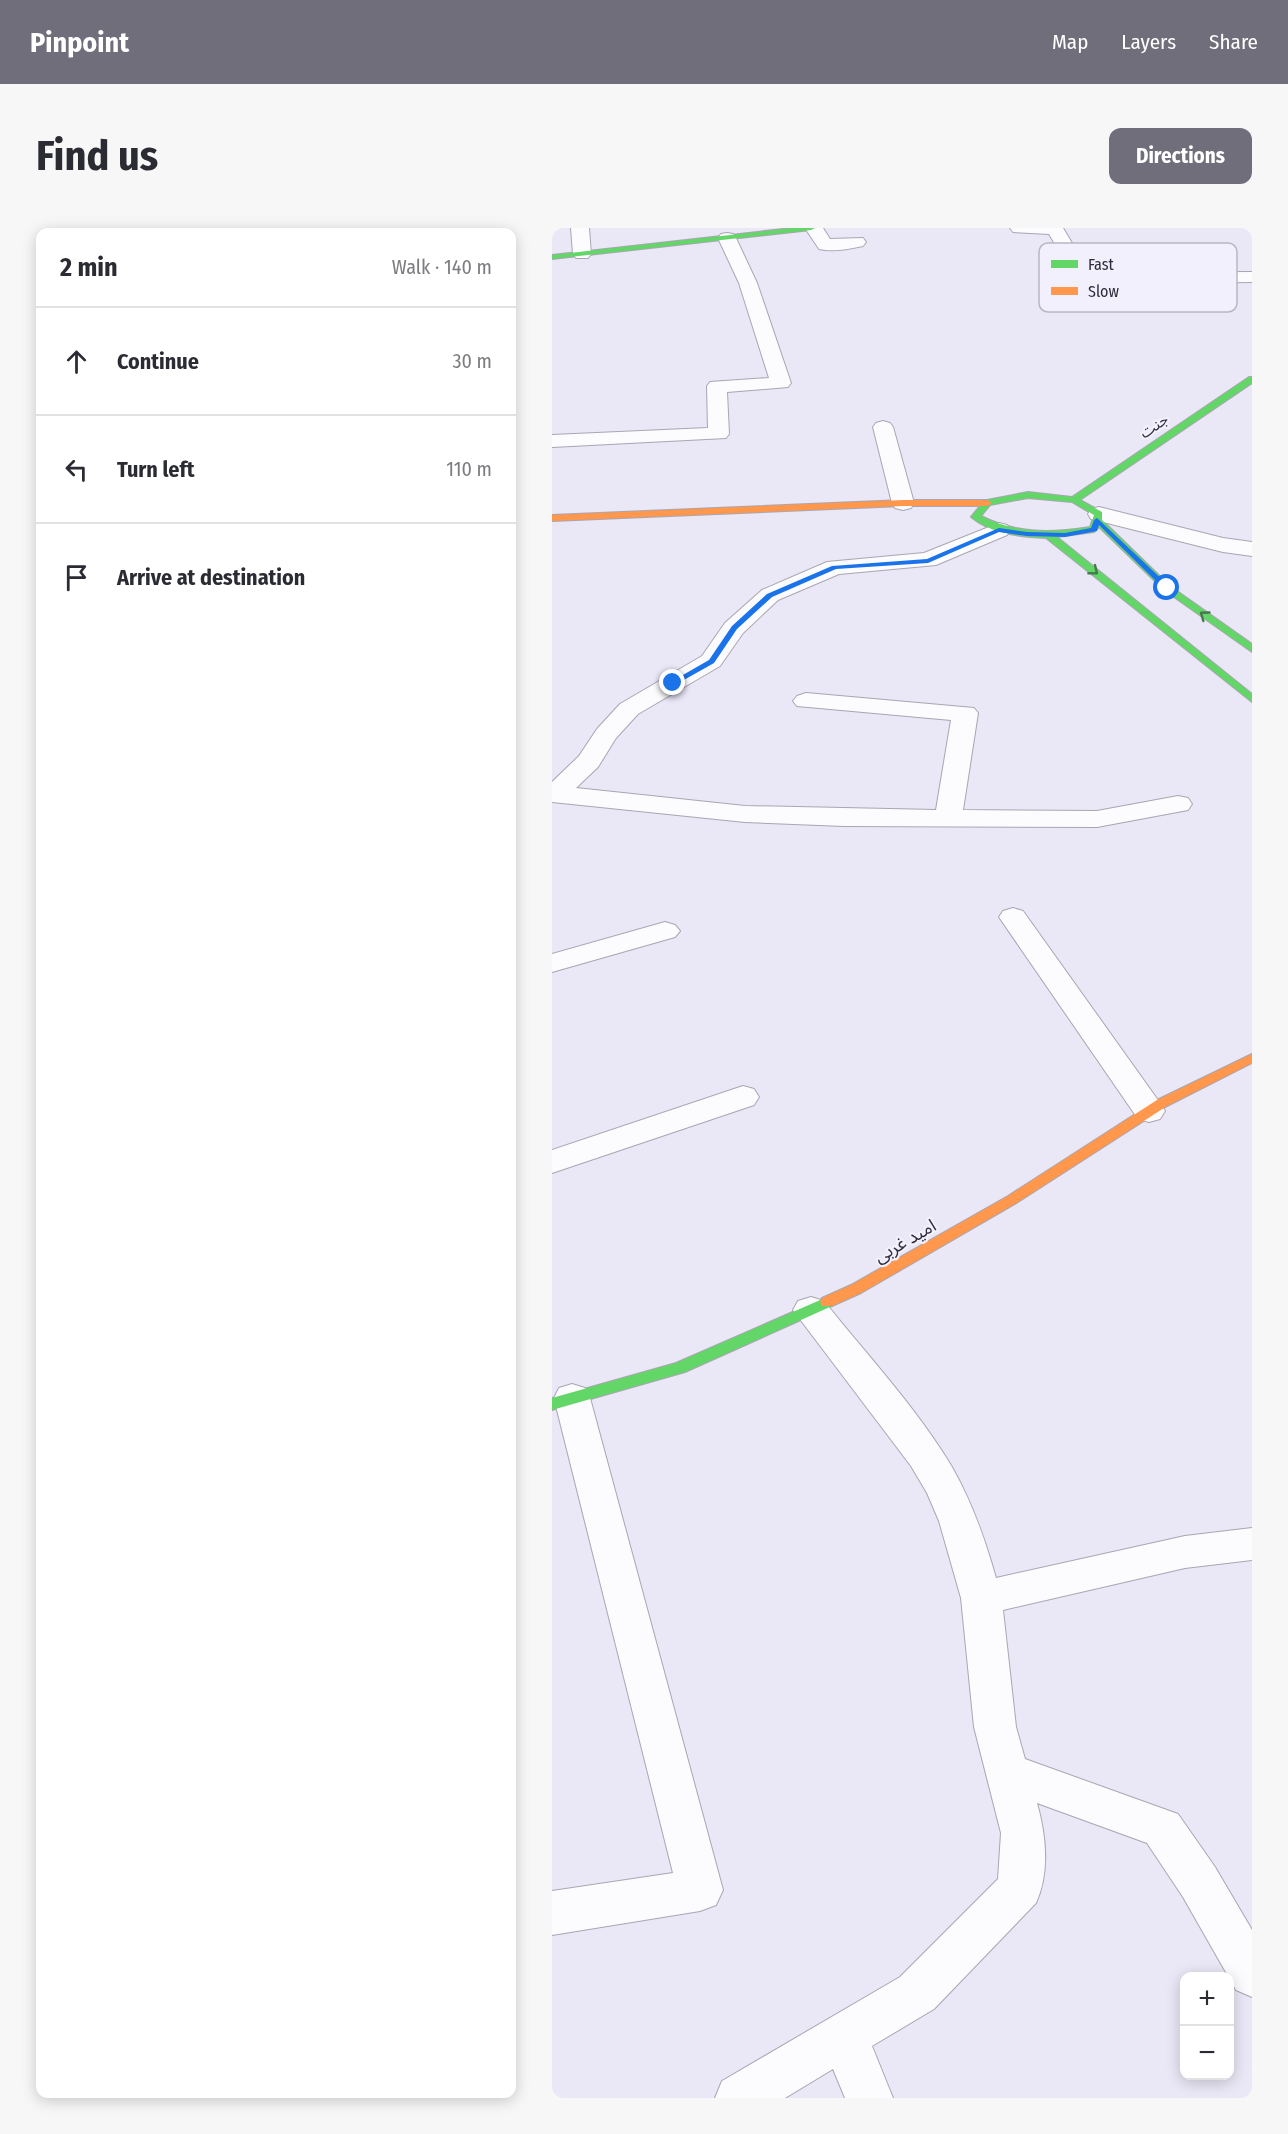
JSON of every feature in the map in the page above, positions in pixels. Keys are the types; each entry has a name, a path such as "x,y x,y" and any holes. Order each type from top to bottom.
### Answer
{"street":[{"path":"579,228 582,254"},
{"path":"552,257 813,228 825,245 857,242"},
{"path":"1019,228 1055,229 1063,243"},
{"path":"552,441 719,434 717,386 781,382 748,283 727,238"},
{"path":"1237,277 1252,277"},
{"name":"جنت","path":"1074,500 1252,379"},
{"path":"883,427 903,503"},
{"path":"552,518 903,503 987,503 1028,495 1074,500 1098,517 1167,588 1252,649"},
{"path":"987,503 976,517 999,530 1065,535 1094,529 1098,517"},
{"path":"1098,517 1223,545 1252,549"},
{"path":"553,794 589,761 606,734 629,709 711,661 734,627 770,595 835,567 928,561 999,530"},
{"path":"1049,535 1252,699"},
{"path":"806,701 965,712 948,819"},
{"path":"553,794 745,814 948,819 1097,819 1178,804"},
{"path":"1013,916 1149,1111"},
{"path":"552,963 665,931"},
{"name":"امید غربی","path":"562,1401 680,1368 856,1289 1013,1199 1149,1111 1252,1058"},
{"path":"552,1162 743,1097"},
{"path":"739,2098 917,1992 1020,1888 1023,1833 995,1727 981,1598 972,1560 938,1479 906,1428 811,1310"},
{"path":"552,1913 700,1890 562,1401"},
{"path":"981,1598 1185,1552 1252,1544"},
{"path":"1008,1773 1162,1828 1199,1882 1252,1974"},
{"path":"844,2036 868,2098"}],"traffic: fast":[{"path":"552,257 811,228"},
{"path":"1074,500 1252,379"},
{"path":"1028,495 1074,500 1099,514 1094,529 1062,534 1033,535 1005,530 976,517 987,503 1028,495"},
{"path":"1097,520 1167,588 1252,649"},
{"path":"1049,535 1252,699"},
{"path":"552,1404 680,1368 827,1302"}],"traffic: slow":[{"path":"552,518 903,503 987,503"},
{"path":"827,1302 856,1289 1013,1199 1162,1103 1252,1058"}],"route":[{"path":"673,683 711,661 734,627 770,595 835,567 928,561 999,530 1027,534 1065,535 1094,529 1097,520 1167,588"}]}
